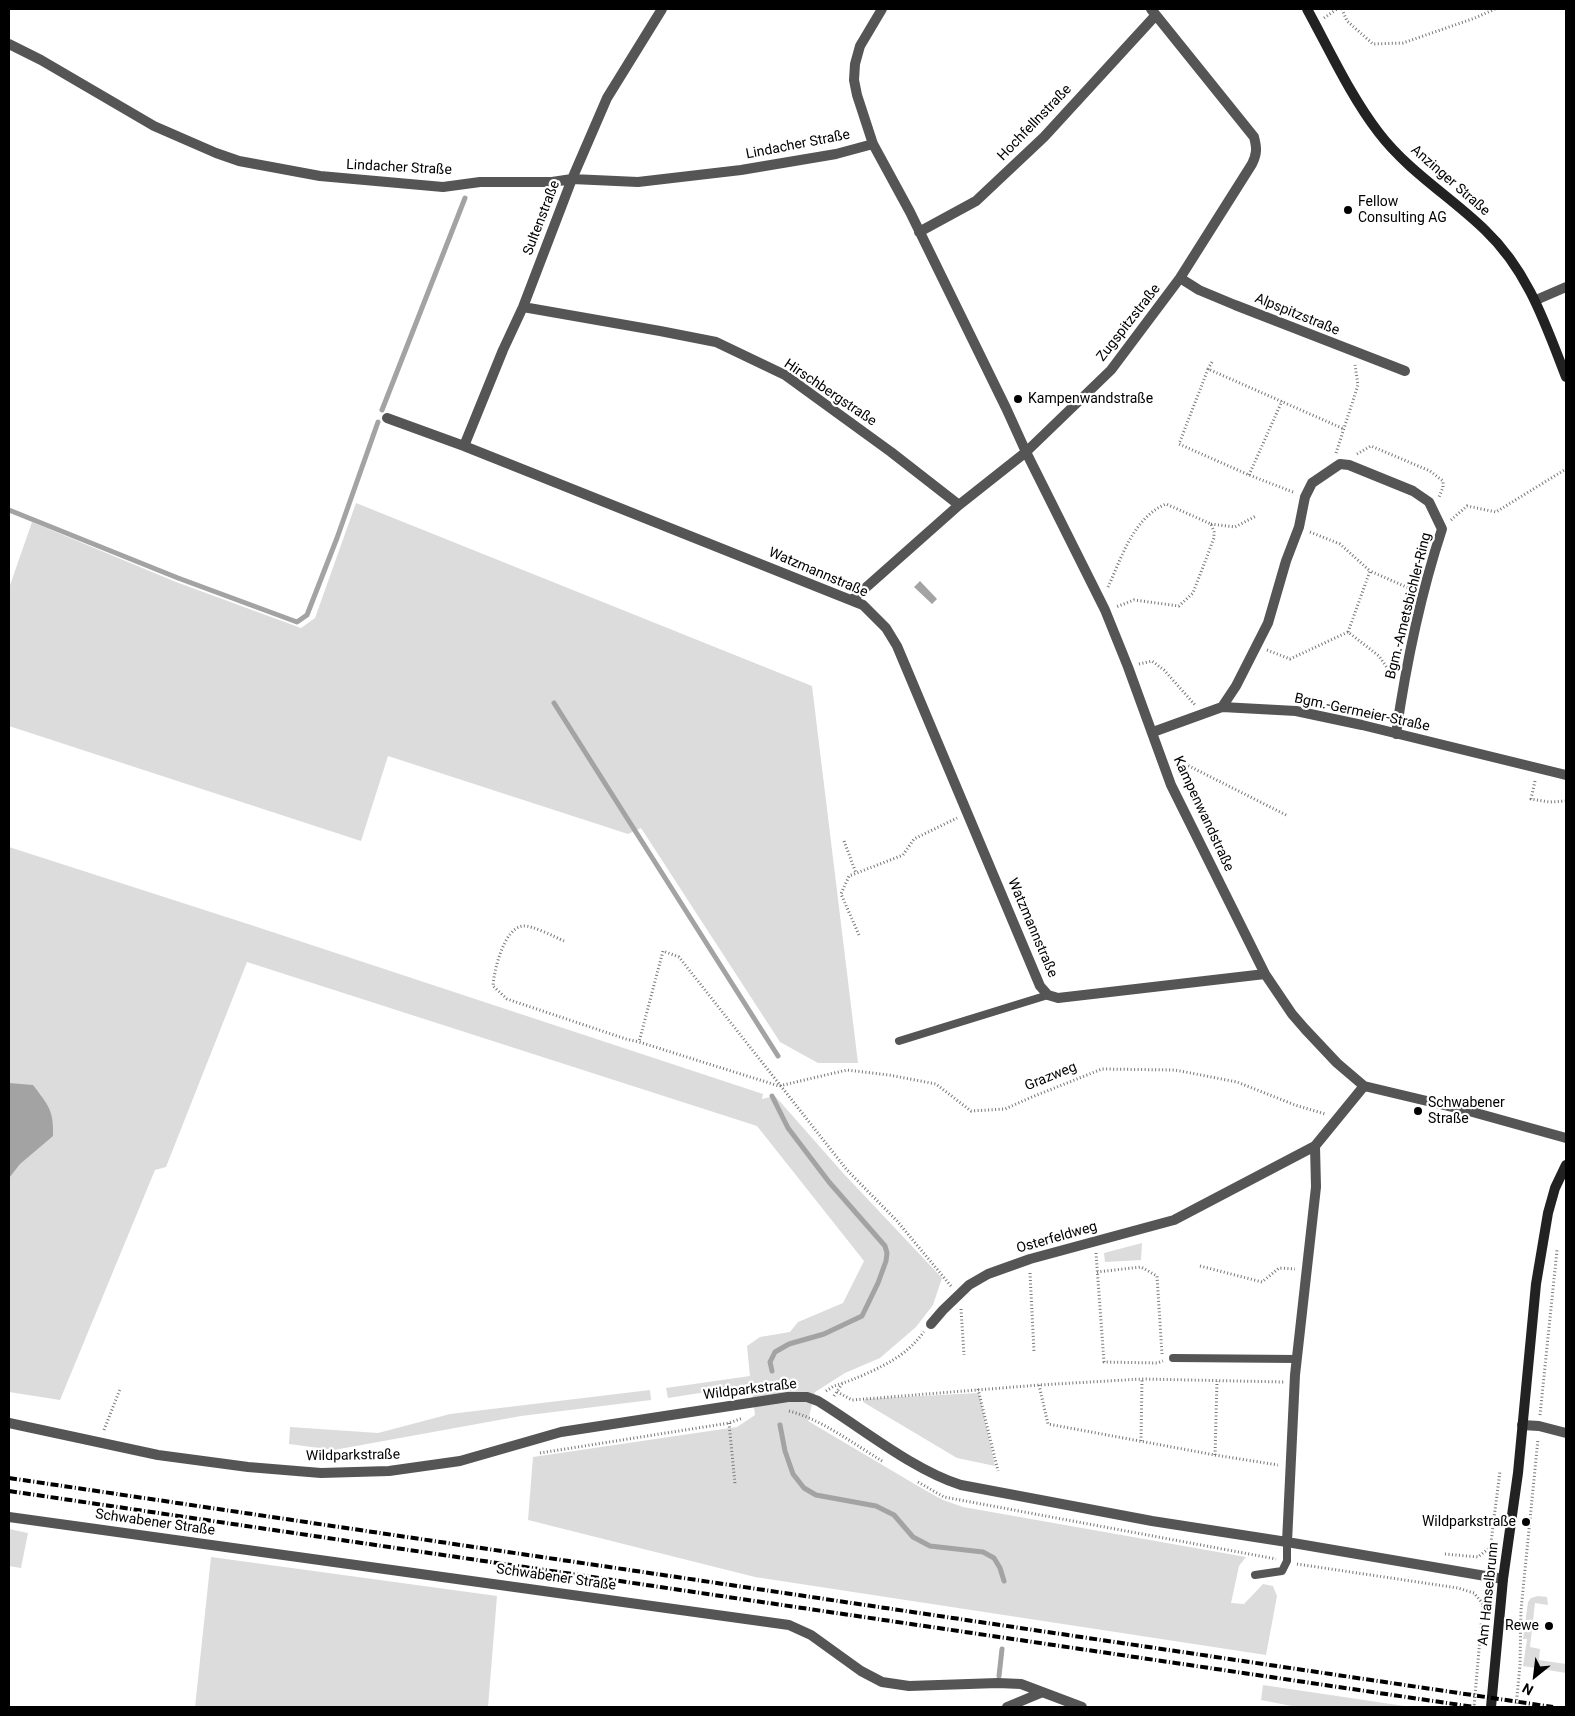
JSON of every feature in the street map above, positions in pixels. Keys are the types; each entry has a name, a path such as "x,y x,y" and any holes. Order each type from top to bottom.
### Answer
{"street":[{"name":"Sultenstraße","path":"464,446 503,350 523,307 572,179 607,98 662,9"},
{"name":"Kampenwandstraße","path":"882,9 860,46 855,64 854,80 857,95 874,144 920,232 1103,606 1128,666 1171,785 1265,974 1305,1030 1337,1063 1364,1086"},
{"name":"Anzinger Straße","path":"1307,9 1378,133 1403,160 1463,209 1492,237 1504,249 1520,271 1536,300 1566,377"},
{"name":"Hochfellnstraße","path":"920,232 976,201 1044,137 1153,12"},
{"name":"Zugspitzstraße","path":"853,600 958,505 1026,452 1111,370 1180,278 1252,164 1257,148 1254,137 1153,12"},
{"name":"Lindacher Straße","path":"9,44 154,126 216,153 239,161 320,176 434,186 480,182 552,182 572,179 638,182 750,168 836,154 874,144"},
{"name":"Alpspitzstraße","path":"1180,278 1199,290 1235,305 1406,371"},
{"path":"1536,300 1566,287"},
{"name":"Hirschbergstraße","path":"523,307 716,342 785,376 807,390 891,452 958,505"},
{"name":"Watzmannstraße","path":"387,418 464,446 853,600 863,605 875,615 886,628 896,646 1040,986 1048,995 1058,998 1265,974"},
{"name":"Bgm.-Ametsbichler-Ring","path":"1335,467 1349,465 1413,491 1429,502 1442,529 1423,594 1406,666 1396,734"},
{"path":"1222,707 1236,686 1268,623 1286,561 1299,527 1305,496 1312,483 1335,467"},
{"name":"Bgm.-Germeier-Straße","path":"1152,732 1222,707 1296,711 1362,725 1566,775"},
{"path":"1287,1542 1294,1375 1316,1187 1315,1146 1364,1086 1469,1110 1566,1138"},
{"name":"Osterfeldweg","path":"931,1324 969,1286 988,1274 1030,1259 1095,1242 1137,1228 1174,1220 1315,1146"},
{"name":"Am Hanselbrunn","path":"1491,1707 1503,1579 1522,1425 1536,1284 1548,1213 1555,1188 1566,1164"},
{"name":"Wildparkstraße","path":"9,1423 158,1455 248,1467 321,1473 389,1471 460,1461 561,1432 788,1397 807,1396 946,1480 977,1488 1143,1520 1287,1542 1503,1579"},
{"path":"1522,1425 1539,1426 1566,1433"},
{"name":"Schwabener Straße","path":"9,1516 789,1625 811,1635 861,1671 882,1682 909,1686 1021,1684 1082,1707"},
{"path":"1007,1707 1042,1692"}],"lane":[{"name":"Watzmannstraße","path":"899,1041 1048,995"},
{"path":"1173,1358 1297,1359"},
{"path":"1255,1575 1282,1571 1288,1561 1287,1542"}],"path":[{"path":"1342,9 1347,21 1374,44 1403,43 1475,18 1495,9"},
{"path":"1335,467 1344,429 1358,385 1354,359"},
{"path":"1212,362 1180,444 1249,475 1305,496"},
{"path":"1208,369 1344,429"},
{"path":"1249,475 1282,401"},
{"path":"1335,467 1372,446 1430,471 1443,481 1443,487 1433,511"},
{"path":"1442,529 1467,506 1496,512 1566,468"},
{"path":"1103,606 1134,531 1146,516 1156,508 1166,504 1211,524 1235,527 1256,516"},
{"path":"1103,606 1134,600 1179,606 1192,593 1214,538 1211,524"},
{"path":"1299,527 1340,544 1370,570 1423,594"},
{"path":"1257,645 1290,660 1348,632 1370,570"},
{"path":"1348,632 1379,656 1402,690"},
{"path":"1128,666 1152,661 1171,676 1190,697 1201,714"},
{"path":"1172,767 1187,765 1288,816"},
{"path":"1535,780 1531,799 1549,802 1566,801"},
{"path":"859,935 841,894 849,876 902,855 914,839 960,817"},
{"path":"844,841 856,873"},
{"path":"564,941 525,925 515,928 508,936 494,975 493,986 507,999 626,1039 779,1086"},
{"path":"639,1042 663,951 679,957 847,1170 897,1220 939,1269 959,1296 964,1354"},
{"name":"Grazweg","path":"779,1086 847,1070 890,1075 936,1084 971,1112 1005,1110 1102,1069 1174,1070 1236,1082 1296,1105 1338,1116"},
{"path":"1095,1242 1104,1362 1157,1363 1173,1358"},
{"path":"1030,1259 1034,1352"},
{"path":"1200,1266 1262,1282 1280,1268 1298,1270"},
{"path":"1097,1272 1141,1267 1158,1276 1162,1361"},
{"path":"834,1396 842,1384 884,1365 908,1350 931,1324"},
{"path":"837,1392 852,1400 1038,1384 1142,1379 1284,1382"},
{"path":"1142,1379 1142,1441"},
{"path":"1215,1455 1217,1382"},
{"path":"1038,1384 1048,1424 1215,1455 1281,1465"},
{"path":"100,1442 120,1389"},
{"path":"978,1389 998,1470"},
{"path":"536,1454 735,1422 751,1414"},
{"path":"729,1423 735,1484"},
{"path":"1436,1553 1478,1557 1488,1549 1496,1517 1500,1471"},
{"path":"1516,1707 1520,1665 1520,1610 1523,1581"},
{"path":"1474,1593 1483,1604 1474,1707"}],"shaded area":[{"path":"356,503 812,686 858,1063 818,1063 780,1042 641,828 628,834 388,756 361,841 9,726 9,588 32,522 176,582 301,628 315,618"},
{"path":"920,581 937,599 932,604 914,587"},
{"path":"9,847 763,1094 762,1099 775,1096 843,1173 942,1278 933,1305 916,1327 880,1358 845,1373 815,1392 808,1421 923,1489 943,1500 963,1507 1246,1557 1239,1566 1231,1603 1244,1604 1263,1584 1273,1586 1277,1596 1266,1655 755,1577 528,1520 533,1457 737,1427 755,1415 751,1385 668,1398 666,1388 750,1376 747,1346 760,1337 790,1332 798,1322 843,1303 864,1261 757,1126 247,962 166,1167 155,1170 60,1400 9,1392"},
{"path":"9,1083 33,1085 49,1108 53,1136 20,1164 9,1178"},
{"path":"1142,1243 1141,1260 1105,1262 1104,1253"},
{"path":"650,1390 651,1400 521,1416 334,1450 289,1444 290,1427 378,1433 450,1414"},
{"path":"979,1393 995,1466 957,1458 863,1402 865,1399"},
{"path":"9,1529 28,1533 21,1568 9,1566"},
{"path":"211,1557 497,1596 488,1707 195,1707"},
{"path":"1538,1596 1547,1597 1548,1605 1535,1603 1530,1647 1540,1649 1539,1660 1566,1664 1566,1673 1523,1666 1527,1639 1523,1639 1528,1602 1531,1598"},
{"path":"1263,1685 1411,1707 1297,1707 1261,1700"}],"waterway":[{"path":"382,410 465,198"},
{"path":"9,510 178,578 297,622 307,615 337,538 378,422"},
{"path":"554,703 778,1056"},
{"path":"772,1096 788,1128 829,1182 885,1246 887,1253 878,1283 862,1316 824,1334 789,1344 775,1352 770,1362 772,1371"},
{"path":"780,1425 785,1451 793,1474 804,1488 816,1495 876,1506 894,1515 913,1537 930,1546 983,1552 994,1558 1000,1568 1004,1581"},
{"path":"999,1676 1002,1649"}],"railway":[{"path":"9,1478 1553,1707"},
{"path":"9,1491 1474,1707"}],"place":[{"name":"Fellow Consulting AG","path":"1348,210"},
{"name":"Kampenwandstraße","path":"1018,399"},
{"name":"Schwabener Straße","path":"1418,1111"},
{"name":"Wildparkstraße","path":"1526,1522"},
{"name":"Rewe","path":"1549,1626"}]}
